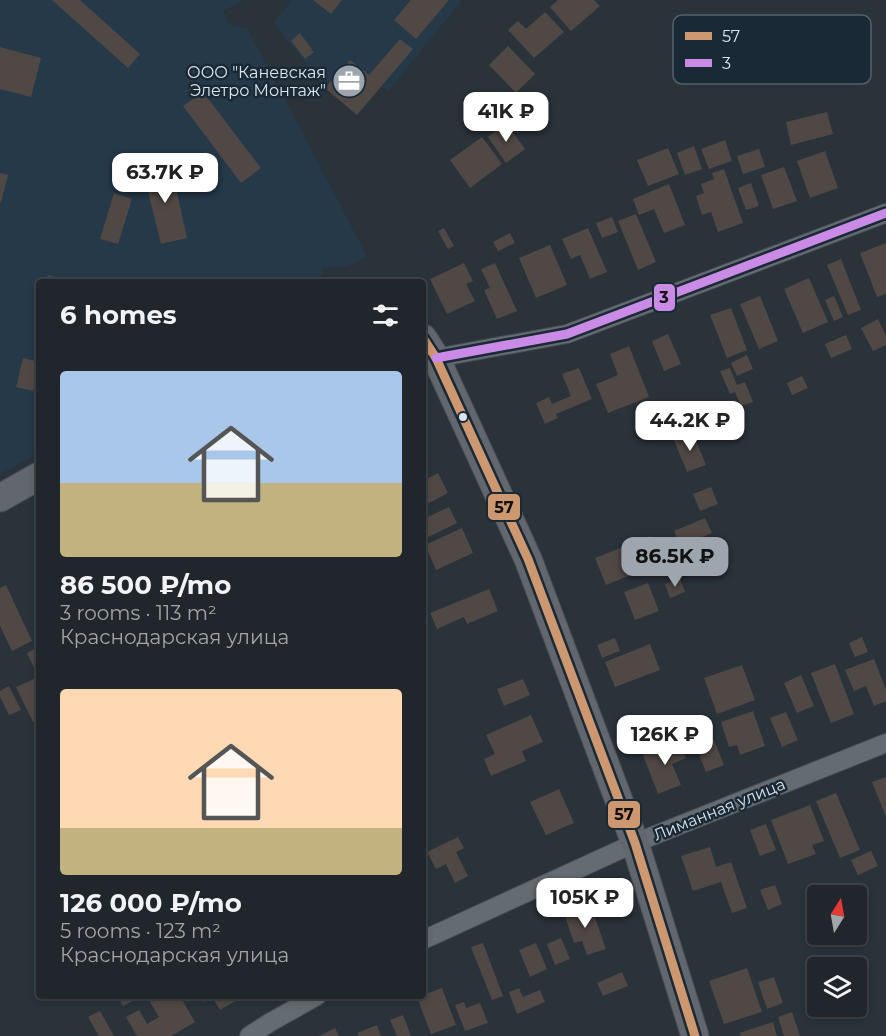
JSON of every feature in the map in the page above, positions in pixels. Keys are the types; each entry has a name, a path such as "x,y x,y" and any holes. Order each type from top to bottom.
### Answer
{"street":[{"path":"695,1036 635,843 528,559 430,348 567,334 886,213"},
{"path":"0,498 36,478"},
{"name":"Лиманная улица","path":"426,939 635,843 886,742"},
{"path":"249,1036 312,999"}],"shaded area":[{"path":"0,0 244,0 223,11 229,24 248,29 367,256 348,266 323,268 321,279 36,279 36,455 0,474"},
{"path":"292,0 462,0 388,91 381,86 357,115 325,88 274,23"}],"building":[{"path":"52,0 80,0 140,54 128,68"},
{"path":"313,0 342,0 331,14"},
{"path":"411,0 449,0 416,39 394,20"},
{"path":"558,0 594,0 600,6 571,31 550,7"},
{"path":"545,12 564,32 534,58 508,30 518,21 526,29"},
{"path":"300,33 314,52 305,59 291,41"},
{"path":"400,39 413,49 357,115 325,88 350,60 369,75"},
{"path":"508,46 535,74 516,93 489,65"},
{"path":"0,47 41,58 31,97 0,89"},
{"path":"203,92 261,168 241,183 183,106"},
{"path":"827,112 833,134 791,145 786,122"},
{"path":"506,123 525,149 506,163 488,137"},
{"path":"482,137 502,164 470,188 450,160"},
{"path":"725,140 732,161 709,169 701,149"},
{"path":"694,146 702,169 685,175 677,153"},
{"path":"668,148 679,174 648,186 637,160"},
{"path":"759,149 765,167 743,174 737,156"},
{"path":"825,151 838,188 810,198 797,161"},
{"path":"171,165 187,238 161,244 143,171"},
{"path":"784,167 797,201 773,209 761,175"},
{"path":"724,169 743,223 718,232 711,212 702,215 696,196 704,193 701,184 714,179 712,173"},
{"path":"0,173 8,175 1,202 0,202"},
{"path":"751,183 759,206 746,210 738,188"},
{"path":"669,184 685,225 664,233 654,209 639,215 633,199"},
{"path":"114,193 132,199 118,244 100,239"},
{"path":"636,214 656,262 638,270 618,221"},
{"path":"612,217 618,232 602,238 596,223"},
{"path":"444,228 454,246 448,249 438,231"},
{"path":"588,228 607,272 590,279 580,255 571,259 562,239"},
{"path":"510,233 515,243 498,251 493,242"},
{"path":"886,243 886,294 877,297 860,253"},
{"path":"550,245 567,285 536,298 519,258"},
{"path":"841,259 861,310 848,315 827,265"},
{"path":"464,263 473,281 466,284 475,301 447,314 430,279"},
{"path":"495,263 517,311 497,319 484,290 490,288 481,269"},
{"path":"48,275 62,279 47,279"},
{"path":"809,278 828,322 803,333 784,289"},
{"path":"760,296 778,341 759,349 740,304"},
{"path":"834,296 843,317 834,321 825,300"},
{"path":"731,308 747,350 727,358 710,315"},
{"path":"878,319 886,336 886,345 873,351 861,328"},
{"path":"668,334 681,364 664,371 652,341"},
{"path":"846,335 852,349 831,358 825,344"},
{"path":"629,346 649,397 608,413 596,384 618,375 610,354"},
{"path":"747,355 753,369 737,376 731,363"},
{"path":"23,358 36,361 36,380 33,391 16,387"},
{"path":"579,368 592,399 556,414 558,418 545,424 536,403 549,397 552,404 571,396 562,374"},
{"path":"730,368 737,385 745,382 753,402 741,406 735,392 730,394 720,371"},
{"path":"802,376 808,388 792,395 787,383"},
{"path":"692,431 706,465 687,472 673,438"},
{"path":"438,473 448,493 426,504 426,479"},
{"path":"711,487 718,504 700,511 693,494"},
{"path":"449,507 457,523 426,538 426,518"},
{"path":"705,518 712,533 680,546 674,531"},
{"path":"462,528 473,553 436,570 426,545"},
{"path":"651,536 661,563 606,585 595,558"},
{"path":"680,578 685,592 670,598 665,584"},
{"path":"648,583 659,611 635,620 624,592"},
{"path":"6,585 32,641 12,651 0,626 0,588"},
{"path":"489,589 498,611 467,624 464,617 437,629 430,613"},
{"path":"862,637 868,652 855,657 849,643"},
{"path":"615,638 620,651 602,658 597,645"},
{"path":"650,644 660,670 615,687 605,662"},
{"path":"36,648 36,672 27,653"},
{"path":"874,659 886,690 886,701 874,706 866,686 854,691 845,670"},
{"path":"835,664 854,714 831,723 811,673"},
{"path":"742,665 755,700 717,714 704,678"},
{"path":"801,675 814,706 797,713 784,683"},
{"path":"34,679 36,720 33,722 16,687"},
{"path":"523,679 530,695 504,706 497,689"},
{"path":"9,686 21,710 9,715 0,697 0,691"},
{"path":"753,711 765,746 740,755 737,745 729,747 721,722"},
{"path":"786,712 798,740 782,747 770,718"},
{"path":"531,715 543,742 522,751 526,761 491,776 484,759 495,754 486,735"},
{"path":"665,726 670,738 648,746 644,734"},
{"path":"714,740 724,765 706,772 696,747"},
{"path":"679,741 686,758 672,764 681,785 658,794 643,755"},
{"path":"886,777 886,817 872,782"},
{"path":"559,789 574,823 546,835 530,802"},
{"path":"836,793 860,850 840,858 816,801"},
{"path":"810,805 824,841 812,845 816,854 788,864 771,820"},
{"path":"766,824 776,850 760,856 750,830"},
{"path":"458,837 464,848 456,852 468,876 455,883 446,864 436,869 427,852"},
{"path":"710,847 716,867 731,862 747,908 732,913 721,882 693,891 681,856"},
{"path":"871,851 878,866 858,875 851,860"},
{"path":"775,885 782,904 768,910 760,890"},
{"path":"590,904 606,949 587,955 582,941 574,943 564,913"},
{"path":"561,938 570,959 555,965 547,944"},
{"path":"483,943 503,996 492,1000 471,947"},
{"path":"536,943 547,969 530,977 519,950"},
{"path":"747,968 762,1012 724,1024 709,981"},
{"path":"622,972 628,986 603,996 597,983"},
{"path":"774,977 783,1003 767,1009 758,982"},
{"path":"442,988 456,1025 431,1034 418,999 426,999 426,994"},
{"path":"519,988 523,997 540,990 545,1002 517,1014 509,992"},
{"path":"120,999 136,999 123,1006"},
{"path":"156,999 182,999 195,1022 171,1036 137,1036 126,1017 139,1010 147,1024 159,1017 150,1002"},
{"path":"213,999 239,999 220,1010"},
{"path":"464,1002 466,1008 480,1003 488,1023 465,1031 455,1005"},
{"path":"100,1011 114,1036 99,1036 88,1017"},
{"path":"792,1012 800,1036 784,1036 778,1017"},
{"path":"403,1015 411,1036 397,1036 390,1020"},
{"path":"773,1022 777,1036 741,1036 739,1033"},
{"path":"377,1025 381,1036 359,1036 357,1033"},
{"path":"335,1028 339,1036 319,1036"}],"transit line":[{"name":"3","path":"436,358 567,334 886,213"},
{"name":"57","path":"426,343 436,358 528,559 635,843 695,1036"}],"place":[{"name":"ООО \"Каневская Элетро Монтаж\"","path":"349,81"}]}
